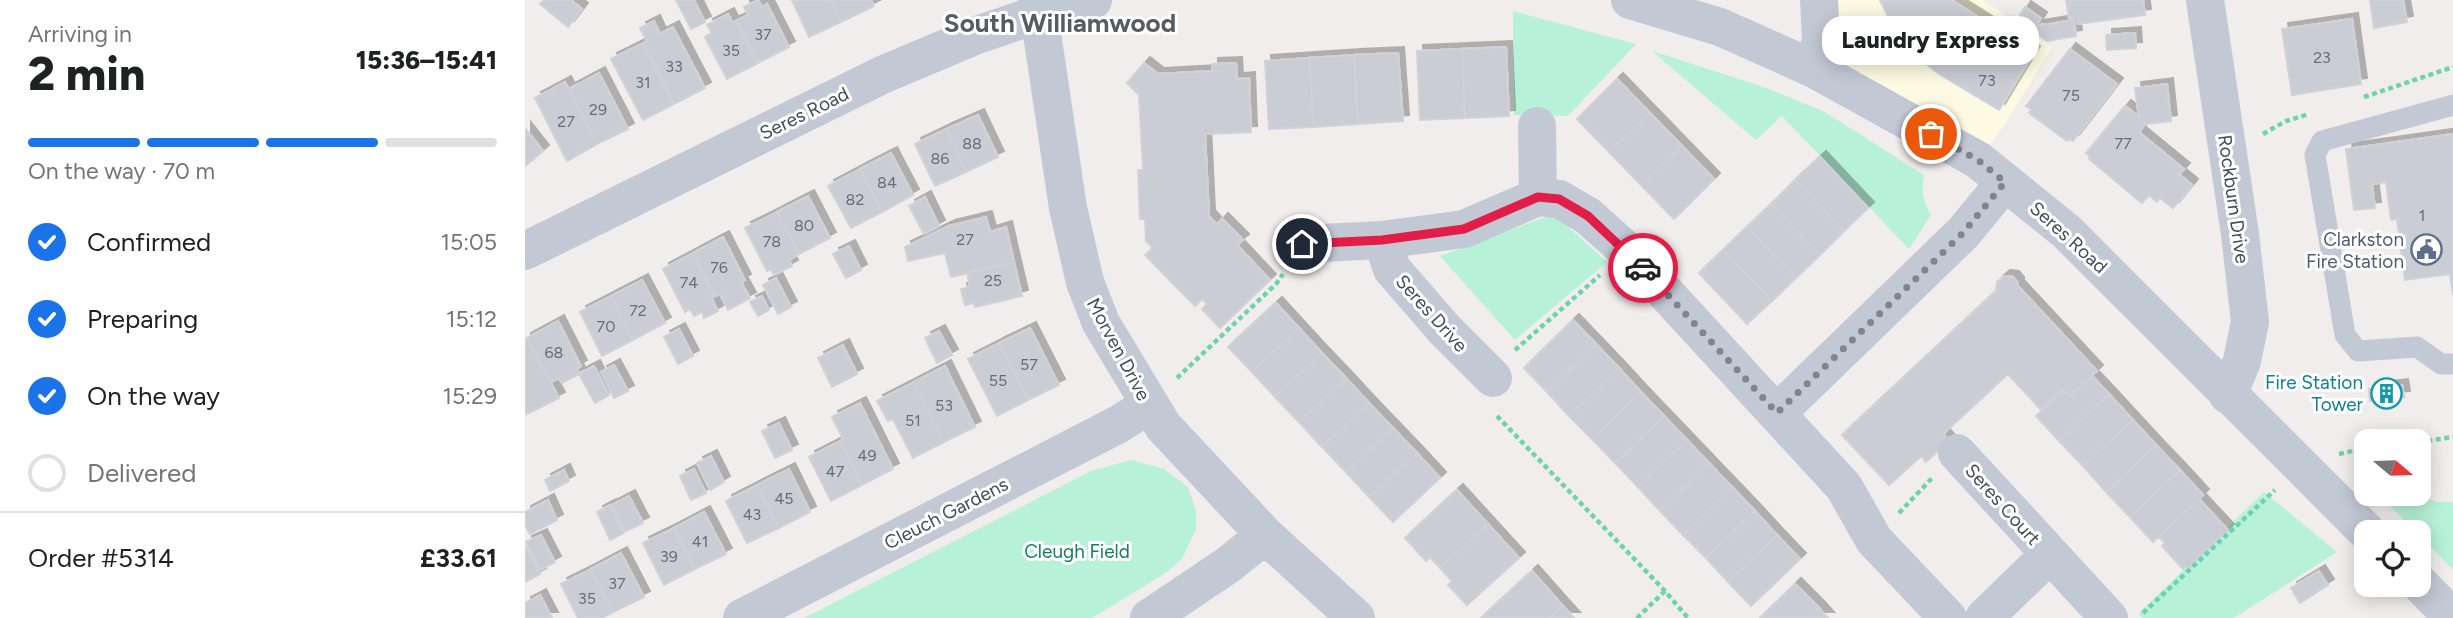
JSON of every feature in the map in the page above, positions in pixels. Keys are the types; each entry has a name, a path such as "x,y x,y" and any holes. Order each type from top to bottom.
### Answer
{"street":[{"name":"Seres Road","path":"525,251 882,75 1038,7 1093,0"},
{"name":"Seres Road","path":"1630,0 1720,27 1814,69 1978,160 2067,232 2162,324 2228,395 2355,520"},
{"path":"1814,69 1821,39 1819,0"},
{"name":"Rockburn Drive","path":"2205,0 2240,234 2250,323 2242,361 2228,395"},
{"name":"Morven Drive","path":"1038,7 1068,208 1085,282 1101,323 1149,405 1186,452 1265,535 1356,618"},
{"path":"1537,126 1538,197"},
{"path":"1777,413 1963,233 2005,182"},
{"path":"1302,244 1382,240 1464,229 1538,197 1559,199 1588,216 1627,251 1845,487 1874,540 1948,618"},
{"name":"Seres Drive","path":"1382,240 1392,269 1445,330 1493,378"},
{"name":"Cleuch Gardens","path":"742,618 1119,424 1149,405"},
{"name":"Seres Court","path":"1957,453 2109,618"},
{"path":"1149,618 1228,565 1265,535"},
{"name":"Seres Court","path":"1984,618 2049,555"},
{"path":"2431,595 2453,618"}],"lane":[{"path":"2453,105 2322,141 2315,155 2345,335 2358,351 2417,347 2441,364 2453,364"}],"path":[{"path":"1149,405 1276,284 1302,244"},
{"path":"1627,251 1512,352 1493,378 1486,404 1688,618"},
{"path":"2431,440 2453,437"},
{"path":"1874,540 1957,453"},
{"path":"2137,618 2300,466"},
{"path":"1637,618 1665,591"}],"shaded area":[{"path":"1819,0 1983,0 2052,47 2003,127 1978,160 1814,69"}],"green space":[{"path":"1513,11 1636,44 1568,116 1514,115"},
{"path":"1652,51 1764,87 1825,112 1924,175 1923,196 1931,215 1909,249 1782,116 1756,140"},
{"path":"1554,214 1607,262 1515,340 1440,256"},
{"name":"Cleugh Field","path":"1131,460 1164,469 1188,487 1196,511 1196,529 1182,559 1164,574 1092,618 804,618 1091,471"},
{"path":"2264,492 2337,552 2234,618 2142,618 2139,613"},
{"path":"2431,500 2453,502 2453,570 2431,547 2431,520 2404,520 2390,506 2431,506"}],"building":[{"path":"544,0 571,0 582,9 568,27 540,4"},
{"path":"676,0 694,0 705,22 691,29"},
{"path":"758,0 762,7 767,4 789,47 758,63 736,21 748,15 744,7"},
{"path":"792,0 831,0 841,22 809,37"},
{"path":"831,0 871,0 874,6 841,22"},
{"path":"1880,0 1951,0 2034,52 1999,110 1939,74 1902,45"},
{"path":"2066,0 2143,0 2145,15 2078,24 2077,17 2069,18"},
{"path":"2370,0 2403,0 2407,22 2374,28"},
{"path":"2025,7 2041,18 2033,31 2017,20"},
{"path":"728,14 732,22 736,21 758,63 727,79 705,37 712,33 707,25"},
{"path":"2352,19 2361,84 2292,95 2282,29"},
{"path":"2074,20 2076,36 2047,41 2039,35 2037,26"},
{"path":"654,21 660,34 673,27 705,88 674,104 643,43 647,41 640,28"},
{"path":"2135,33 2136,48 2107,50 2106,35"},
{"path":"643,43 674,104 643,120 611,59"},
{"path":"1506,47 1509,116 1465,118 1462,49"},
{"path":"1462,49 1465,118 1420,120 1417,51"},
{"path":"2070,49 2117,84 2073,141 2067,141 2029,113 2032,110 2026,106"},
{"path":"1398,53 1403,121 1358,124 1354,55"},
{"path":"1354,55 1358,124 1314,127 1309,58"},
{"path":"1309,58 1314,127 1269,129 1265,61"},
{"path":"1144,63 1158,74 1212,71 1212,64 1236,63 1237,79 1249,78 1251,132 1205,134 1209,216 1217,225 1222,219 1243,240 1237,245 1270,280 1220,328 1202,309 1207,304 1202,299 1195,306 1145,255 1153,248 1146,241 1145,219 1140,219 1138,170 1143,170 1139,95 1127,83"},
{"path":"599,73 628,129 597,144 569,89"},
{"path":"1617,79 1650,113 1609,152 1577,119"},
{"path":"565,82 597,144 567,161 535,98"},
{"path":"2167,84 2171,121 2145,124 2139,132 2184,169 2179,174 2192,185 2173,208 2160,198 2157,202 2149,195 2142,203 2089,159 2090,156 2086,153 2125,106 2139,117 2135,88"},
{"path":"1650,113 1682,146 1641,185 1609,152"},
{"path":"978,115 998,157 966,172 946,129"},
{"path":"525,128 543,151 525,166"},
{"path":"946,129 966,172 935,186 915,144"},
{"name":"Clarkston Fire Station","path":"2453,134 2453,295 2450,274 2405,280 2397,219 2391,220 2386,182 2372,184 2375,208 2354,210 2346,149"},
{"path":"1682,146 1714,179 1674,219 1641,185"},
{"path":"891,153 913,195 882,212 860,169"},
{"path":"1820,157 1868,208 1844,231 1795,180"},
{"path":"860,169 882,212 851,228 828,186"},
{"path":"1795,180 1844,231 1820,255 1771,204"},
{"path":"808,196 830,238 799,254 777,212"},
{"path":"925,197 939,226 924,234 909,206"},
{"path":"1771,204 1820,255 1796,278 1747,227"},
{"path":"777,212 799,254 789,260 792,266 774,275 771,269 767,271 745,228"},
{"path":"986,217 990,232 1006,227 1014,262 951,277 945,253 908,261 905,247 949,226"},
{"path":"1747,227 1796,278 1772,301 1723,250"},
{"path":"723,237 745,280 741,282 750,298 728,310 720,294 715,296 693,253"},
{"path":"849,246 861,270 846,278 833,254"},
{"path":"1723,250 1772,301 1747,324 1699,273"},
{"path":"693,253 715,296 711,298 718,311 704,318 702,312 694,316 690,309 685,312 663,269"},
{"path":"1014,262 1022,296 975,307 974,303 965,305 961,289 970,287 967,273"},
{"path":"2004,276 2013,277 2018,286 2097,371 2069,397 2063,390 2041,410 2008,374 1943,434 1949,441 1926,462 1921,456 1889,485 1842,435 1996,291 1997,282"},
{"path":"776,278 791,307 778,314 763,285"},
{"path":"642,280 665,323 633,340 611,296"},
{"path":"611,296 633,340 602,356 580,312"},
{"path":"762,296 769,310 758,316 750,302"},
{"path":"1276,303 1299,328 1252,372 1228,347"},
{"path":"1573,320 1596,344 1547,392 1524,368"},
{"path":"558,321 581,366 577,368 579,374 562,383 559,378 551,382 527,338"},
{"path":"1030,328 1059,385 1028,400 999,343"},
{"path":"1299,328 1322,353 1275,397 1252,372"},
{"path":"679,329 693,356 678,364 664,337"},
{"path":"939,331 952,355 937,363 925,338"},
{"path":"527,338 559,398 525,415 525,339"},
{"path":"999,343 1028,400 997,416 968,359"},
{"path":"1596,344 1619,368 1569,416 1547,392"},
{"path":"843,345 857,374 832,387 818,358"},
{"path":"1322,353 1346,378 1299,422 1275,397"},
{"path":"614,365 628,391 614,398 601,372"},
{"path":"594,366 609,395 595,403 579,374"},
{"path":"945,366 975,427 944,442 914,382"},
{"path":"1619,368 1641,392 1592,439 1569,416"},
{"path":"2092,376 2109,394 2059,441 2036,416 2063,390 2069,397"},
{"path":"1346,378 1369,403 1322,447 1299,422"},
{"path":"914,382 944,442 913,458 893,419 888,421 877,401"},
{"name":"Fire Station Tower","path":"2402,385 2404,397 2370,401 2369,389"},
{"path":"1641,392 1664,416 1615,463 1592,439"},
{"path":"2109,394 2133,420 2083,466 2059,441"},
{"path":"860,403 893,469 862,485 840,441 843,439 832,417"},
{"path":"1369,403 1393,428 1346,472 1322,447"},
{"path":"1664,416 1687,440 1638,487 1615,463"},
{"path":"2133,420 2156,445 2106,492 2083,466"},
{"path":"779,423 792,450 775,458 762,431"},
{"path":"1393,428 1417,453 1369,497 1346,472"},
{"path":"1687,440 1709,463 1660,511 1638,487"},
{"path":"840,441 862,485 831,501 809,457"},
{"path":"2156,445 2180,470 2130,517 2106,492"},
{"path":"1417,453 1440,478 1393,522 1369,497"},
{"path":"711,456 724,482 710,490 697,463"},
{"path":"1709,463 1732,487 1683,535 1660,511"},
{"path":"694,469 706,493 691,500 680,476"},
{"path":"789,469 810,512 779,528 757,485"},
{"path":"564,470 569,481 550,491 545,480"},
{"path":"2180,470 2203,495 2153,542 2130,517"},
{"path":"757,485 779,528 747,543 726,501"},
{"path":"1732,487 1755,511 1706,558 1683,535"},
{"path":"1457,490 1488,524 1440,568 1430,557 1426,561 1405,538"},
{"path":"629,496 643,523 626,531 612,505"},
{"path":"2199,499 2228,530 2188,568 2186,566 2183,569 2162,546 2165,543 2159,537"},
{"path":"548,500 557,520 530,534 525,525 525,512"},
{"path":"610,505 624,533 610,540 597,512"},
{"path":"1755,511 1777,535 1728,582 1706,558"},
{"path":"704,512 726,554 695,569 674,528"},
{"path":"1488,524 1519,558 1467,605 1448,585 1452,581 1440,568"},
{"path":"674,528 695,569 664,585 643,543"},
{"path":"541,535 555,562 540,570 526,542"},
{"path":"1777,535 1800,559 1751,606 1728,582"},
{"path":"525,545 540,574 525,582"},
{"path":"621,553 644,597 613,612 591,569"},
{"path":"591,569 613,612 602,618 578,618 561,584"},
{"path":"1532,571 1563,606 1549,618 1481,618"},
{"path":"2319,571 2328,585 2300,603 2291,588"},
{"path":"1795,584 1819,608 1809,618 1760,618"},
{"path":"540,595 552,618 525,618 525,603"},
{"path":"1563,606 1574,618 1549,618"},
{"path":"1819,608 1828,618 1809,618"}],"way so far":[{"path":"1643,268 1777,413 1963,233 2005,182 1978,160 1931,134"}],"place":[{"name":"Laundry Express","path":"1931,134"},
{"name":"Clarkston Fire Station","path":"2427,250"},
{"name":"Fire Station Tower","path":"2386,393"}],"district":[{"name":"South Williamwood","path":"1060,23"}],"route":[{"path":"1302,244 1382,240 1464,229 1538,197 1559,199 1588,216 1643,268"}]}
